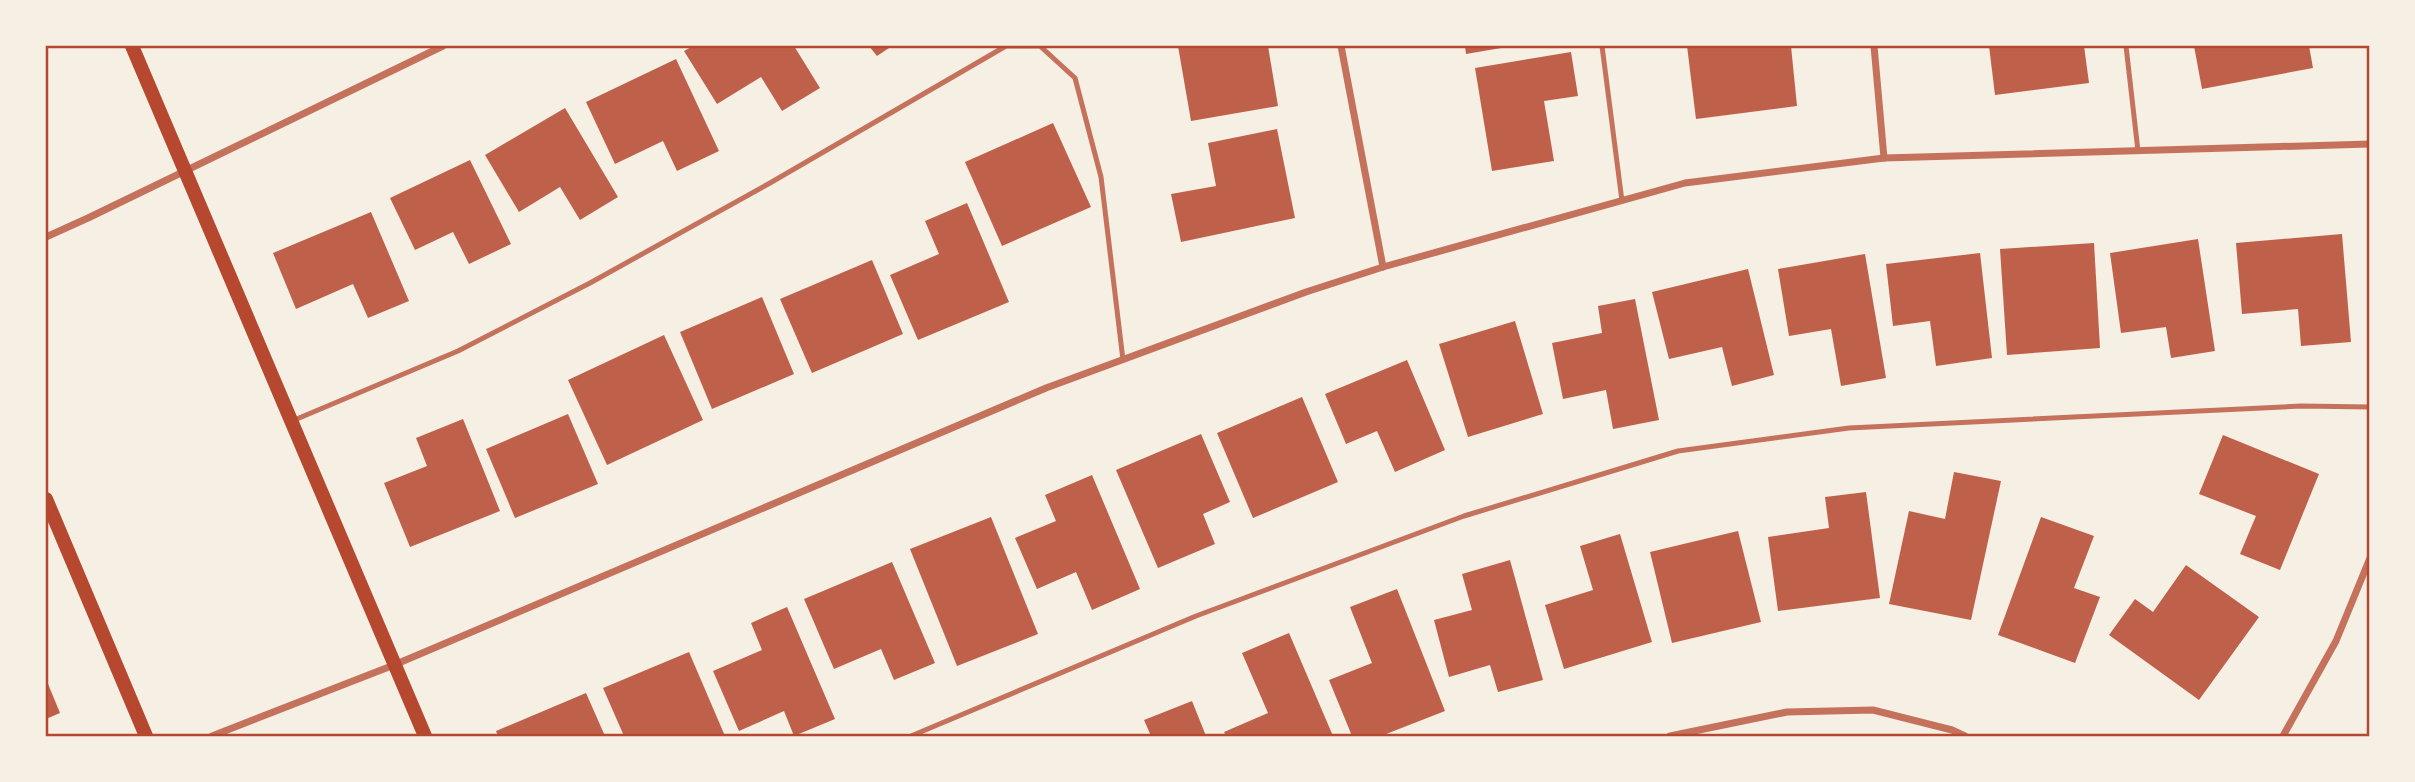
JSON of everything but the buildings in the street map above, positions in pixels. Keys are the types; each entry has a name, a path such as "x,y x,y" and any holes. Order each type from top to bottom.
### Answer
{"main road":[{"path":"132,46 425,737"},
{"path":"47,507 146,737"}],"street":[{"path":"46,237 443,46"},
{"path":"1341,46 1383,267"},
{"path":"1874,46 1884,158"},
{"path":"212,737 394,665 1046,388 1306,292 1383,267 1685,183 1884,158 2370,144"},
{"path":"2283,737 2336,641 2370,558"},
{"path":"1670,737 1787,712 1873,710 1952,730 1965,737"}],"lane":[{"path":"292,421 458,351 590,283 770,183 1006,46 1040,46 1075,78 1101,177 1123,360"},
{"path":"1602,46 1622,201"},
{"path":"2126,46 2138,151"},
{"path":"912,737 1221,606 1464,516 1678,451 1849,428 2288,407 2370,407"}]}
